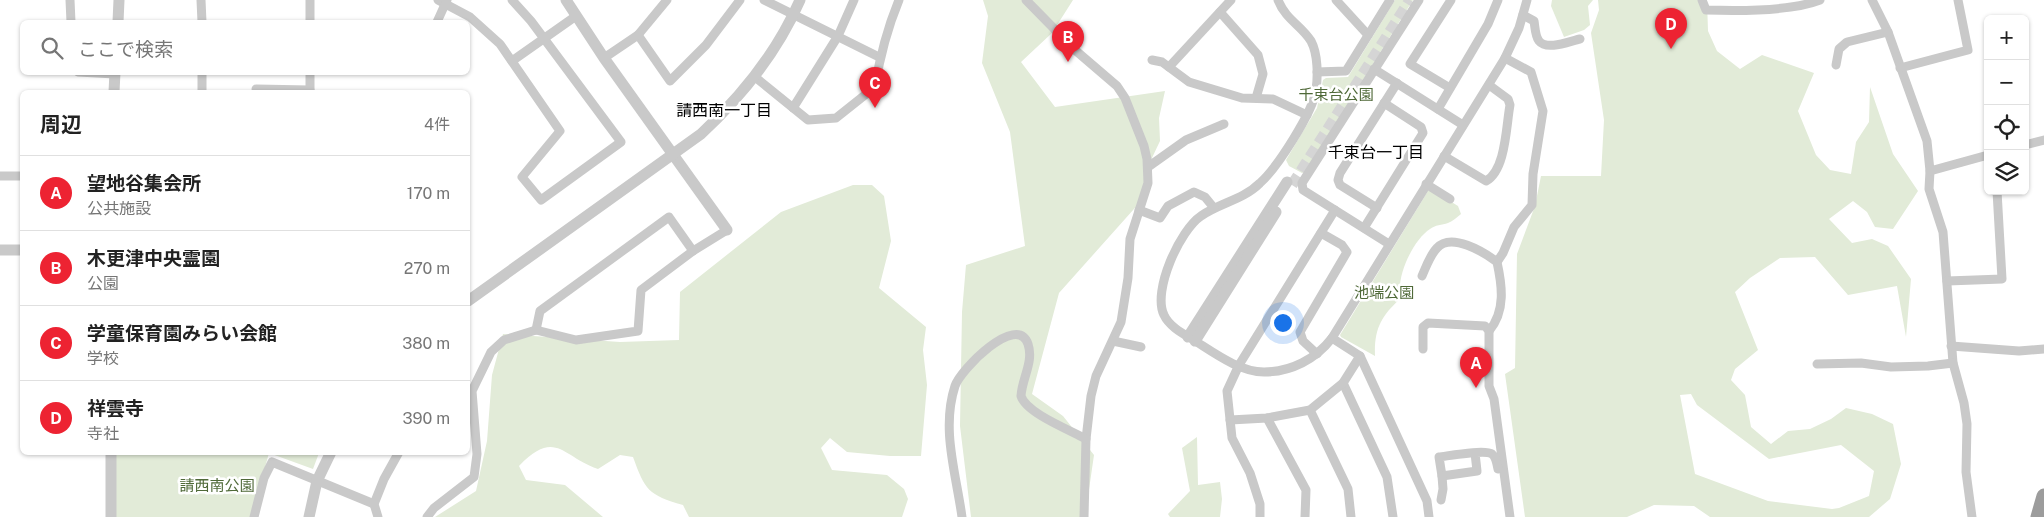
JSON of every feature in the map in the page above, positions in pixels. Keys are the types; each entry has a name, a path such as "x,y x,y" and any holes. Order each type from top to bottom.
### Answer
{"highway":[{"path":"2038,517 2044,496"}],"street":[{"path":"70,0 70,20"},
{"path":"118,20 119,0"},
{"path":"202,0 202,20"},
{"path":"310,0 310,20"},
{"path":"438,20 444,1 470,17 500,44 560,130 522,177 541,200 621,142 544,38 512,0"},
{"path":"427,517 434,508 474,477 477,454 470,391 491,352 504,340 536,330 576,340 638,331 641,290 693,251 727,230 604,58 566,0"},
{"path":"604,58 638,35 667,0"},
{"path":"638,35 670,81 706,45 740,0"},
{"path":"764,0 880,57"},
{"path":"470,300 701,134 731,106 770,57 800,0"},
{"path":"793,108 838,36 854,0"},
{"path":"754,77 808,120 836,118 875,87 880,57 888,28 899,0"},
{"path":"1026,0 1075,50 1117,86 1122,93 1144,146 1148,167 1148,183 1130,239 1124,307 1113,341 1096,376 1091,396 1086,439 1084,517"},
{"path":"1169,67 1231,0"},
{"path":"1278,0 1283,12 1311,41 1316,56 1317,72 1313,103 1272,169 1260,184 1236,200 1214,208 1200,216 1180,240 1162,290 1161,303 1164,315 1172,325 1191,339 1239,366 1256,372 1279,371 1298,365 1317,354 1332,338 1505,58 1519,28 1527,0"},
{"path":"1336,0 1368,35"},
{"path":"1317,72 1346,71 1390,0"},
{"path":"1389,244 1303,190 1302,183 1419,0"},
{"path":"1450,88 1410,64 1451,0"},
{"path":"1438,109 1488,24 1498,0"},
{"path":"1702,0 1706,10 1728,11 1806,5 1820,0"},
{"path":"1872,0 1888,32 1927,140 1930,172 1929,189 1943,232 1953,363 1964,403 1967,424 1966,472 1972,517"},
{"path":"1900,68 1968,50 1958,0"},
{"path":"1220,12 1258,56 1263,74 1256,98"},
{"path":"1523,15 1534,20 1538,40 1543,44 1559,44 1580,38"},
{"path":"512,61 576,16"},
{"path":"1836,65 1839,50 1847,42 1888,32"},
{"path":"1497,262 1514,227 1532,205 1533,174 1543,111 1531,72 1505,58"},
{"path":"1152,60 1162,62 1189,82 1242,98 1280,100 1306,115"},
{"path":"1374,69 1463,125"},
{"path":"114,90 115,75"},
{"path":"202,75 202,90"},
{"path":"310,75 310,90"},
{"path":"1377,208 1340,185 1338,180 1340,173 1397,83"},
{"path":"1444,156 1486,181 1500,165 1510,105 1508,99 1489,85"},
{"path":"256,89 283,90"},
{"path":"1364,228 1423,133 1421,127 1384,103"},
{"path":"1148,167 1186,140 1224,124"},
{"path":"2029,144 2044,140"},
{"path":"1930,172 1984,156"},
{"path":"0,176 20,176"},
{"path":"1191,339 1289,183"},
{"path":"1426,184 1450,199"},
{"path":"1139,210 1153,217 1160,218 1168,206 1194,192 1205,197 1214,208"},
{"path":"1947,281 2002,279 1997,195"},
{"path":"1260,517 1260,504 1250,472 1232,438 1227,391 1239,366 1335,210"},
{"path":"536,330 540,311 669,217 693,251"},
{"path":"1317,354 1302,341 1300,332 1347,252 1346,248 1321,233"},
{"path":"1422,276 1437,247 1447,243 1465,244 1484,252 1497,262 1503,296 1493,326 1489,331 1489,386 1494,399 1510,517"},
{"path":"0,250 20,250"},
{"path":"1423,349 1423,327 1428,323 1485,326 1489,331"},
{"path":"962,517 950,446 950,412 953,394 958,379 1000,339 1012,334 1019,334 1023,336 1028,344 1028,368 1021,396 1025,403 1034,411 1086,439"},
{"path":"1332,338 1360,356 1427,501 1429,517"},
{"path":"1113,341 1141,347"},
{"path":"1951,346 2019,351 2044,349"},
{"path":"1230,420 1267,418 1310,410 1343,382 1360,356"},
{"path":"1817,364 1861,363 1890,367 1953,363"},
{"path":"1343,382 1387,477 1393,517"},
{"path":"1310,410 1348,489 1351,517"},
{"path":"1267,418 1306,490 1305,517"},
{"path":"1442,500 1443,489 1439,456 1487,452 1492,454 1500,478 1504,482"},
{"path":"1442,476 1477,471 1475,453"},
{"path":"111,455 111,517"},
{"path":"308,517 318,481 330,455"},
{"path":"378,517 374,504 384,479 397,455"},
{"path":"254,517 264,478 272,462 374,504"}],"green space":[{"path":"983,0 1073,0 1052,33 1021,62 1055,107 1165,91 1159,118 1160,141 1151,160 1142,200 1059,293 1032,394 1063,416 1094,455 1085,517 971,517 960,426 962,312 966,265 1025,246 1010,132 982,63 988,16"},
{"name":"千束台公園","path":"1395,0 1413,0 1305,172 1302,173 1289,166 1286,160 1317,108 1323,80 1326,78 1348,77"},
{"path":"1552,0 1593,0 1588,6 1590,25 1584,30 1564,37 1551,6"},
{"path":"1598,0 1707,0 1708,31 1717,51 1740,69 1762,55 1814,73 1798,111 1816,155 1830,170 1851,174 1856,142 1869,122 1870,87 1893,154 1918,191 1893,229 1875,227 1867,212 1853,201 1829,219 1852,243 1872,239 1888,246 1911,279 1906,337 1897,286 1848,295 1815,257 1780,258 1750,278 1735,292 1758,350 1735,369 1731,380 1745,395 1751,427 1771,444 1788,431 1810,429 1831,419 1846,408 1872,414 1893,424 1901,464 1890,499 1869,517 1710,517 1694,506 1654,505 1627,517 1525,517 1505,374 1515,368 1517,254 1535,206 1541,176 1601,176 1604,120 1591,33 1599,10","holes":["1691,394 1697,405 1769,459 1841,445 1874,471 1869,496 1832,509 1768,501 1695,474 1680,395"]},
{"path":"853,185 872,185 884,196 891,241 879,288 926,327 923,350 927,385 921,456 890,456 847,452 830,438 821,448 832,470 887,475 904,489 908,499 902,517 689,517 683,505 662,498 649,490 641,477 633,457 620,455 598,469 559,449 551,447 542,449 519,466 526,480 565,485 603,517 435,517 476,491 487,441 492,375 503,334 620,342 679,340 680,292 781,212"},
{"name":"池端公園","path":"1432,190 1458,206 1461,214 1450,222 1430,229 1412,250 1403,270 1400,290 1401,298 1388,311 1380,324 1376,338 1375,356 1340,335 1428,191"},
{"path":"1197,437 1198,485 1220,482 1222,499 1220,517 1170,517 1168,514 1190,491 1182,448"},
{"name":"請西南公園","path":"116,455 268,455 251,517 116,517"},
{"path":"274,455 318,455 313,469"}],"tunnel":[{"path":"1292,185 1410,0"}],"place":[{"name":"祥雲寺","path":"1671,49"},
{"name":"木更津中央霊園","path":"1068,62"},
{"name":"学童保育園みらい会館","path":"875,108"},
{"name":"望地谷集会所","path":"1476,388"}],"district":[{"name":"請西南一丁目","path":"724,110"},
{"name":"千束台一丁目","path":"1376,152"}]}
